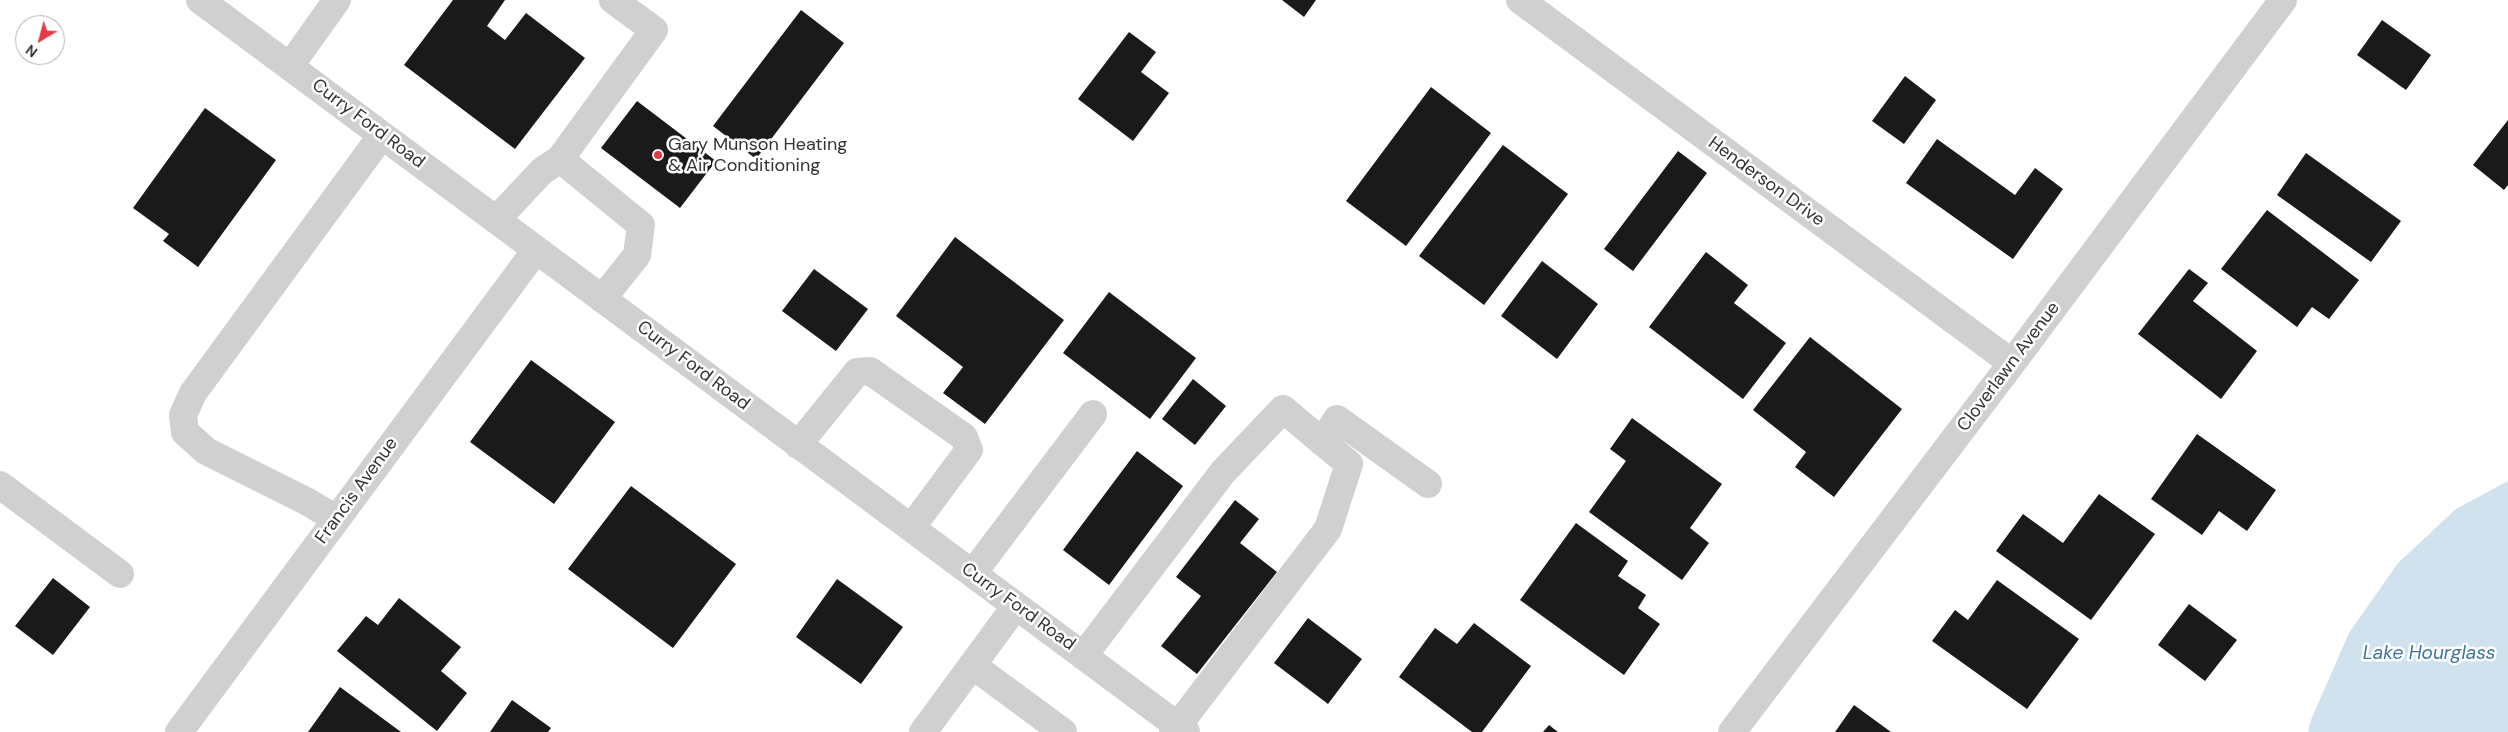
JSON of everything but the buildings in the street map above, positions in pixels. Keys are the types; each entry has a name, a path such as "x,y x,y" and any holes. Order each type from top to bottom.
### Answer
{"street":[{"name":"Curry Ford Road","path":"200,0 1084,656 1179,730"},
{"path":"290,66 336,0"},
{"path":"496,220 542,171 560,159 654,30 613,0"},
{"name":"Henderson Drive","path":"1520,0 2012,363"},
{"name":"Cloverlawn Avenue","path":"1732,732 2012,363 2283,0"},
{"path":"336,519 308,502 206,451 185,432 183,415 193,393 382,135"},
{"path":"560,159 641,225 636,255 602,299"},
{"name":"Francis Avenue","path":"179,732 536,250"},
{"path":"798,445 857,372 870,371 964,436 968,450 911,528"},
{"path":"1084,656 1223,472 1282,409 1349,464 1328,528 1234,652 1179,730"},
{"path":"973,574 1093,414"},
{"path":"1322,442 1337,419 1428,484"},
{"path":"0,485 120,574"},
{"path":"922,732 1015,606"},
{"path":"972,665 1063,732"}],"water":[{"name":"Lake Hourglass","path":"2508,481 2508,732 2308,732 2311,720 2349,633 2398,563 2456,509"}],"place":[{"name":"Gary Munson Heating & Air Conditioning","path":"658,155"}]}
